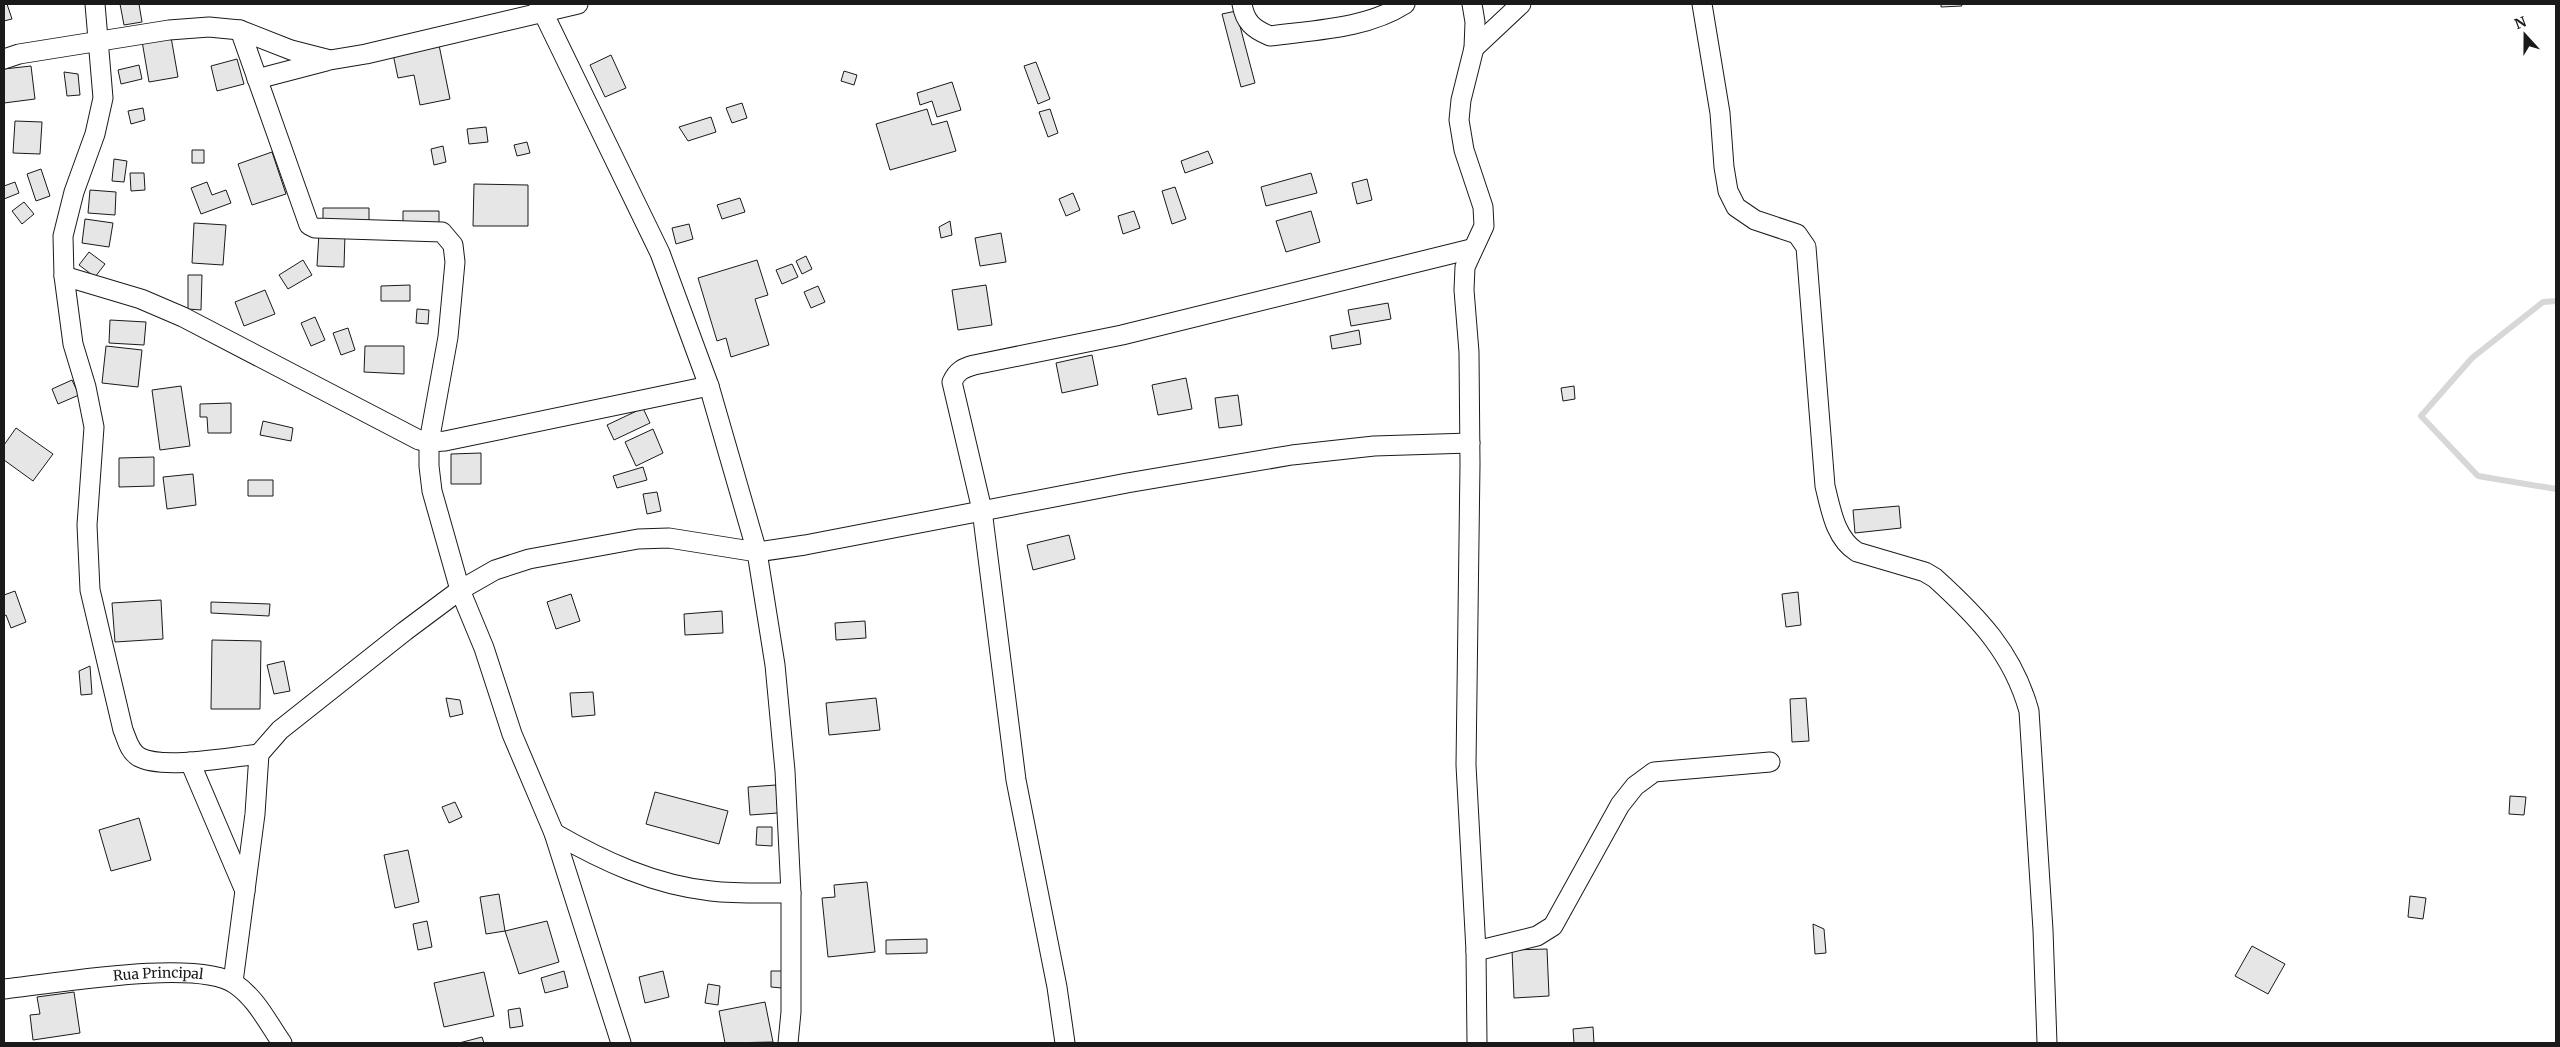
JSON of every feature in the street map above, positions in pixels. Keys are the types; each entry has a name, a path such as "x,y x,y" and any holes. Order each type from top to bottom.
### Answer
{"street":[{"path":"94,4 103,98 95,134 74,192 64,236 64,276 73,344 86,387 94,427 87,525 90,590 123,730 129,746 137,756 150,761 190,762 259,754"},
{"path":"257,79 330,60 366,54 540,8 578,4"},
{"path":"1242,4 1248,23 1257,31 1270,36 1356,23 1379,17 1405,4"},
{"path":"1472,4 1475,22 1474,48 1461,100 1459,120 1464,150 1483,207 1484,226 1471,249 1465,267 1464,290 1469,352 1470,443 1466,765 1476,951 1477,1043"},
{"path":"1474,48 1521,4"},
{"path":"1702,4 1720,113 1724,167 1728,191 1736,207 1755,220 1797,234 1806,247 1825,486 1840,536 1848,546 1857,552 1926,572 1935,578 1998,644 2010,661 2023,688 2029,711 2043,930 2047,1043"},
{"path":"540,8 621,169 660,253 709,386 758,552 775,665 785,771 791,894 791,1012 788,1043"},
{"path":"4,59 19,54 97,41 170,30 209,28 240,30 291,50 330,60"},
{"path":"240,30 309,226 315,228 442,232 453,245 455,262 448,337 429,442 432,491 460,590 484,648 512,734 554,833 621,1043"},
{"path":"1065,1043 1057,988 1016,780 982,510 952,382 962,369 1122,335 1471,249"},
{"path":"64,276 141,299 183,317 419,440 429,442 445,441 709,386"},
{"path":"233,982 245,892 259,754 280,730 460,590 495,570 529,559 638,539 669,538 758,552 805,545 982,510 1292,455 1374,446 1470,443"},
{"path":"190,762 245,892"},
{"path":"1476,951 1537,936 1553,926 1620,805 1635,786 1654,772 1770,762"},
{"path":"554,833 594,856 657,880 712,891 791,894"},
{"name":"Rua Principal","path":"4,989 169,971 209,976 233,982 249,995 282,1043"}],"building":[{"path":"4,4 7,4 12,19 4,21"},
{"path":"120,4 139,4 142,22 124,25"},
{"path":"1941,4 1961,4 1962,6 1941,7"},
{"path":"1236,11 1255,83 1241,87 1222,14"},
{"path":"171,37 178,77 149,82 142,41"},
{"path":"439,45 450,99 420,105 414,75 398,78 393,54"},
{"path":"611,55 626,88 605,97 590,65"},
{"path":"237,59 244,84 217,91 211,66"},
{"path":"1036,62 1050,99 1038,104 1024,66"},
{"path":"139,65 142,79 121,84 118,70"},
{"path":"31,66 35,99 4,103 4,69"},
{"path":"844,71 857,75 854,85 841,81"},
{"path":"64,72 78,74 80,95 67,96"},
{"path":"952,82 961,110 937,117 932,101 920,105 917,93"},
{"path":"742,103 747,118 732,123 726,108"},
{"path":"143,108 145,120 131,124 128,111"},
{"path":"927,109 932,125 947,121 956,151 890,170 876,124"},
{"path":"1050,109 1058,133 1048,137 1039,112"},
{"path":"711,117 716,132 688,141 679,127"},
{"path":"15,121 42,122 40,154 13,153"},
{"path":"486,127 488,142 469,144 467,129"},
{"path":"527,142 530,153 517,156 514,145"},
{"path":"443,146 446,162 434,165 431,149"},
{"path":"192,150 204,150 204,163 192,163"},
{"path":"1208,151 1213,163 1185,173 1181,161"},
{"path":"272,152 286,194 252,205 238,164"},
{"path":"114,159 127,161 124,182 112,181"},
{"path":"41,169 50,196 36,201 27,174"},
{"path":"130,173 144,173 145,190 131,191"},
{"path":"1311,173 1317,193 1266,206 1261,187"},
{"path":"1367,179 1372,200 1357,204 1352,183"},
{"path":"15,182 19,193 4,199 4,186"},
{"path":"207,182 212,195 226,190 231,203 201,214 191,188"},
{"path":"474,184 528,185 528,226 473,226"},
{"path":"1175,187 1186,219 1172,224 1162,191"},
{"path":"90,190 116,192 115,215 88,213"},
{"path":"1073,193 1080,210 1066,216 1059,199"},
{"path":"740,198 745,212 722,219 717,205"},
{"path":"24,202 34,214 22,224 12,211"},
{"path":"323,208 369,208 369,222 323,222"},
{"path":"403,211 439,211 439,224 403,225"},
{"path":"1134,211 1140,228 1123,234 1118,216"},
{"path":"1311,211 1320,242 1286,252 1276,221"},
{"path":"85,219 113,223 109,247 82,243"},
{"path":"950,221 952,235 941,238 939,227"},
{"path":"194,223 226,225 223,265 192,263"},
{"path":"689,224 693,239 676,244 672,228"},
{"path":"319,233 345,234 344,267 317,266"},
{"path":"1001,233 1006,262 980,266 975,238"},
{"path":"89,252 105,264 95,277 79,265"},
{"path":"806,256 812,269 802,274 796,261"},
{"path":"303,260 312,275 288,289 279,275"},
{"path":"757,260 768,295 755,299 769,345 731,357 726,338 717,341 698,278"},
{"path":"792,264 798,277 782,284 776,270"},
{"path":"188,275 202,275 201,310 188,309"},
{"path":"410,285 410,301 381,301 381,286"},
{"path":"986,285 992,325 958,330 952,290"},
{"path":"818,286 825,302 811,308 804,292"},
{"path":"265,290 275,314 244,326 235,302"},
{"path":"1388,303 1391,319 1351,326 1348,310"},
{"path":"417,309 429,310 428,324 416,323"},
{"path":"315,317 325,340 311,346 301,323"},
{"path":"110,320 146,322 144,345 109,343"},
{"path":"348,328 355,350 341,355 333,333"},
{"path":"1359,330 1361,344 1332,349 1330,336"},
{"path":"106,346 142,350 138,387 102,383"},
{"path":"365,346 404,346 404,374 364,372"},
{"path":"1092,355 1098,385 1062,393 1056,363"},
{"path":"1186,378 1192,409 1158,415 1152,385"},
{"path":"72,380 79,395 58,404 52,389"},
{"path":"181,386 190,446 160,450 152,390"},
{"path":"1574,386 1575,399 1563,401 1561,388"},
{"path":"1238,395 1242,425 1219,428 1215,398"},
{"path":"231,403 231,433 208,433 207,417 200,417 200,404"},
{"path":"643,408 650,423 614,440 607,425"},
{"path":"263,421 293,428 291,441 260,435"},
{"path":"16,428 53,454 33,481 4,460 4,445"},
{"path":"653,429 663,453 636,466 625,442"},
{"path":"481,453 481,484 451,484 451,454"},
{"path":"154,457 154,486 119,487 119,458"},
{"path":"643,467 647,480 617,488 613,476"},
{"path":"193,474 196,505 167,509 163,477"},
{"path":"248,480 273,480 273,496 248,496"},
{"path":"657,492 661,511 647,514 643,494"},
{"path":"1899,506 1901,528 1855,533 1853,510"},
{"path":"1069,535 1075,559 1033,570 1027,545"},
{"path":"15,591 26,622 11,628 6,615 4,616 4,595"},
{"path":"1798,592 1801,625 1786,627 1782,594"},
{"path":"571,594 580,621 556,629 547,602"},
{"path":"161,600 163,639 115,642 112,603"},
{"path":"211,602 270,604 269,616 211,613"},
{"path":"722,611 723,633 685,635 684,614"},
{"path":"865,621 866,638 836,640 835,623"},
{"path":"212,640 261,641 260,709 211,709"},
{"path":"284,661 290,691 274,694 267,665"},
{"path":"90,666 92,694 81,695 79,671"},
{"path":"593,692 595,715 572,717 570,693"},
{"path":"446,698 460,700 463,714 450,717"},
{"path":"876,698 880,730 829,735 826,703"},
{"path":"1806,698 1809,741 1792,742 1790,699"},
{"path":"776,785 778,813 750,815 748,787"},
{"path":"655,792 728,811 719,844 646,824"},
{"path":"2510,796 2526,797 2524,815 2509,814"},
{"path":"455,802 462,817 449,823 442,807"},
{"path":"139,818 151,860 111,871 99,830"},
{"path":"757,827 772,827 772,846 756,845"},
{"path":"408,850 419,902 395,908 384,855"},
{"path":"867,882 875,952 828,957 822,898 835,897 834,885"},
{"path":"499,894 505,931 486,934 480,897"},
{"path":"2410,896 2426,898 2423,919 2408,917"},
{"path":"427,921 432,947 418,950 413,924"},
{"path":"547,921 559,962 519,974 505,931"},
{"path":"1813,924 1824,929 1826,953 1815,954"},
{"path":"927,939 927,953 886,954 886,940"},
{"path":"2252,946 2285,964 2268,994 2235,976"},
{"path":"1547,949 1549,996 1514,998 1512,950"},
{"path":"564,971 568,987 545,993 541,978"},
{"path":"663,971 669,997 645,1003 639,977"},
{"path":"771,971 783,971 782,988 771,987"},
{"path":"484,972 494,1016 444,1027 434,983"},
{"path":"708,984 720,986 718,1005 705,1003"},
{"path":"74,992 80,1033 33,1040 30,1015 40,1014 37,997"},
{"path":"765,1002 773,1042 725,1043 719,1011"},
{"path":"520,1008 523,1026 510,1028 508,1010"},
{"path":"1593,1027 1594,1043 1574,1043 1573,1029"},
{"path":"482,1037 484,1043 459,1043"}],"waterway":[{"path":"2556,301 2543,302 2472,358 2421,416 2478,476 2556,489"}]}
